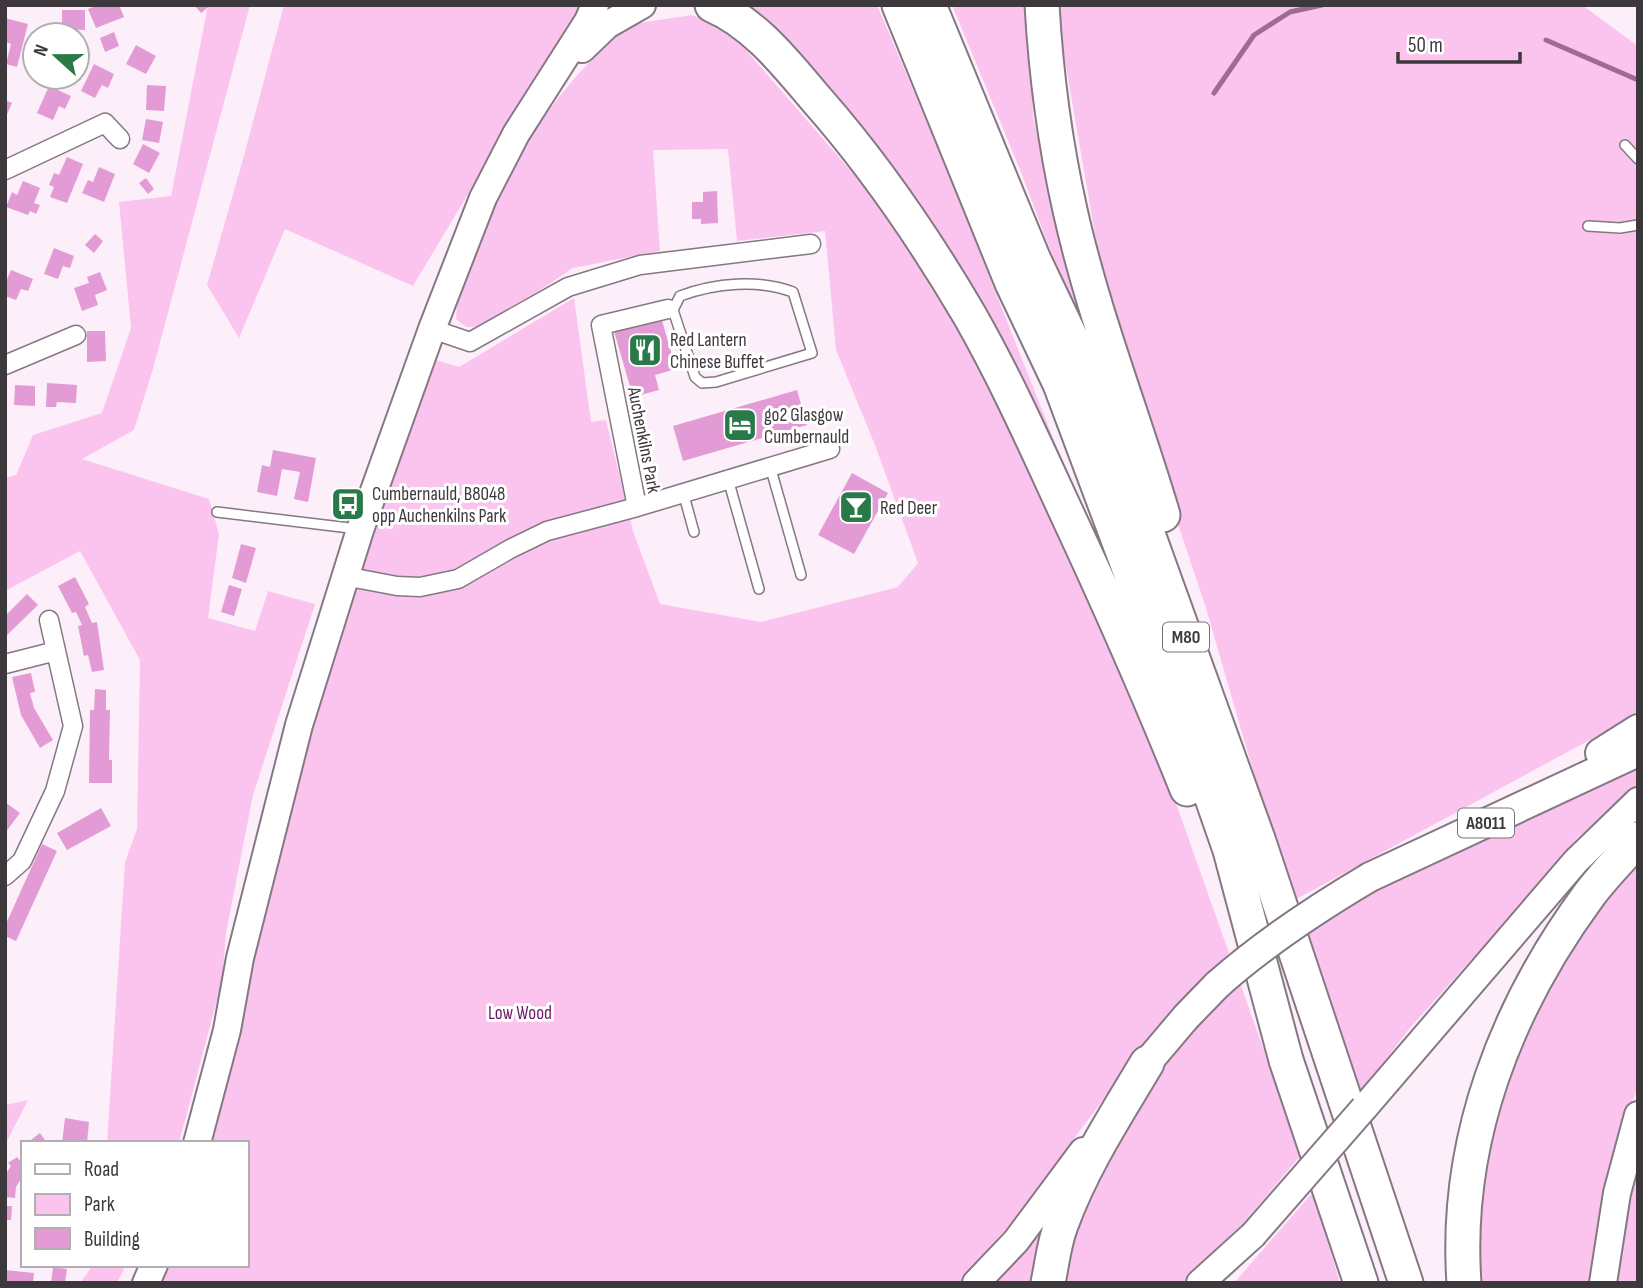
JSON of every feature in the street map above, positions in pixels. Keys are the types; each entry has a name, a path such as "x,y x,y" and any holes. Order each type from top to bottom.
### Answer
{"highway":[{"path":"712,5 757,34 848,135 908,219 970,316 1022,417 1151,701 1211,848 1286,1060"},
{"name":"M80","path":"899,5 1012,283 1060,384 1174,689 1230,850 1286,1060 1361,1283"},
{"name":"M80","path":"929,5 1034,260 1085,368 1148,534 1258,839 1406,1283"},
{"path":"1042,5 1053,122 1070,212 1105,337 1157,495 1258,839"},
{"path":"1464,1283 1462,1255 1467,1184 1482,1104 1510,1027 1545,959 1590,893 1638,839"},
{"path":"1048,1283 1060,1227 1104,1134 1147,1063"}],"main road":[{"path":"198,1141 227,1030 240,958 299,725 360,530 432,329 484,198 516,134 555,76 588,22 595,5"},
{"path":"555,76 607,25 642,5"},
{"path":"1465,832 1638,729"},
{"name":"A8011","path":"1147,1063 1217,985 1297,922 1370,877 1638,752"},
{"path":"1200,1283 1253,1235 1576,861 1638,801"},
{"path":"976,1283 1016,1241 1045,1204 1147,1063"},
{"path":"1602,1283 1617,1193 1638,1115"},
{"path":"146,1283 154,1267"}],"street":[{"path":"5,170 105,123 120,139"},
{"path":"432,329 470,342 568,287 640,265 811,244"},
{"name":"Auchenkilns Park","path":"637,507 601,325 671,309"},
{"path":"5,365 76,335"},
{"name":"Auchenkilns Park","path":"344,576 397,586 420,587 458,579 510,548 547,531 831,449"},
{"path":"5,876 22,861 55,791 73,726 49,620"},
{"path":"5,664 56,651"}],"lane":[{"path":"1625,145 1638,159"},
{"path":"1588,226 1620,228 1638,225"},
{"path":"718,285 777,286 793,292 812,353 716,382 702,383 695,377 671,309 680,296 718,285"},
{"path":"770,466 801,575"},
{"path":"728,479 759,589"},
{"path":"683,492 694,532"},
{"path":"217,512 360,530"}],"green space":[{"path":"208,5 250,5 153,369 134,430 82,459 209,499 219,534 208,618 255,631 268,591 315,604 253,795 226,933 222,981 180,1141 107,1141 125,862 137,829 140,660 80,551 5,591 5,478 16,475 33,435 102,413 131,328 119,202 171,196"},
{"path":"284,5 581,5 413,286 285,229 239,338 207,285"},
{"path":"743,5 877,5 950,177 1099,554 1009,378"},
{"path":"952,5 1028,5 1033,116 1056,223 1099,365 1094,367 1021,172"},
{"path":"1059,5 1582,5 1638,46 1638,711 1632,717 1291,902 1205,605 1110,321 1058,20"},
{"name":"Low Wood","path":"690,15 714,20 739,42 876,200 974,355 1063,535 1178,809 1229,953 1153,1033 1011,1223 959,1283 157,1283 163,1267 248,1267 248,1141 208,1141 235,1045 310,715 338,635 348,619 359,570 433,359 459,367 574,298 591,422 606,420 633,531 660,604 761,622 898,587 918,563 875,445 836,350 825,231 737,241 728,149 653,150 660,251 573,268 500,317 474,327 466,327 456,319 471,251 487,213 529,139 577,76 613,38 624,29 642,23"},
{"path":"1638,763 1638,785 1576,839 1409,1029 1354,1101 1303,936 1418,865"},
{"path":"1638,857 1638,1087 1627,1115 1593,1283 1473,1283 1473,1212 1499,1082 1540,984"},
{"path":"1240,983 1301,1155 1217,1254 1183,1283 1058,1283 1080,1204 1155,1069 1217,1002"},
{"path":"28,1100 5,1145 5,1105"},
{"path":"1638,1152 1638,1283 1614,1283 1614,1277"},
{"path":"1313,1192 1340,1283 1234,1283"},
{"path":"1060,1203 1031,1274 1031,1283 994,1283"},
{"path":"92,1267 124,1269 117,1283 80,1283"}],"building":[{"path":"98,5 119,5 124,17 96,28 88,9"},
{"path":"194,5 211,5 201,13"},
{"path":"62,10 85,10 85,21 62,21"},
{"path":"5,18 21,22 21,51 17,67 6,64 11,44 5,42"},
{"path":"114,32 119,46 105,52 100,38"},
{"path":"136,45 156,56 146,74 126,64"},
{"path":"94,64 114,74 108,88 102,85 95,98 81,91 91,91 91,70"},
{"path":"147,85 166,86 164,111 146,110"},
{"path":"47,91 60,91 71,96 65,109 59,106 53,120 37,113"},
{"path":"5,100 12,103 5,119"},
{"path":"146,119 163,122 159,143 142,140"},
{"path":"143,144 160,153 149,173 133,164"},
{"path":"67,157 83,164 67,203 50,197 54,187 49,185 54,173 59,175"},
{"path":"99,167 115,174 104,202 82,193 88,180 93,182"},
{"path":"146,178 154,189 148,194 139,183"},
{"path":"23,181 40,188 34,203 40,205 36,214 30,211 28,215 6,207 12,192 17,195"},
{"path":"717,191 718,223 701,224 701,219 692,219 692,202 703,202 703,192"},
{"path":"95,234 103,241 94,253 85,245"},
{"path":"54,248 74,256 70,268 63,266 58,279 44,274"},
{"path":"11,270 33,279 28,291 21,289 16,300 5,296 5,284"},
{"path":"100,272 107,290 95,295 98,305 82,311 74,288 89,283 87,277"},
{"name":"Red Lantern Chinese Buffet","path":"661,317 676,369 655,375 659,390 633,397 614,331"},
{"path":"87,331 105,331 106,361 87,362"},
{"path":"47,383 77,385 76,403 57,402 56,407 46,407"},
{"path":"15,385 35,386 35,406 14,405"},
{"name":"go2 Glasgow Cumbernauld","path":"797,390 807,425 683,461 673,426"},
{"path":"273,450 316,458 308,502 294,499 300,472 282,469 277,496 257,492 262,465 270,467"},
{"name":"Red Deer","path":"852,473 888,493 854,554 818,535"},
{"path":"241,544 256,548 246,583 232,578"},
{"path":"75,577 89,604 85,607 92,623 97,622 104,670 92,672 88,655 84,656 78,626 82,625 76,612 72,613 58,586"},
{"path":"229,585 242,589 234,616 221,612"},
{"path":"27,594 38,605 5,637 5,616"},
{"path":"31,673 35,692 30,693 34,708 53,740 40,748 21,715 12,677"},
{"path":"95,689 106,690 106,710 110,710 109,760 112,760 112,783 89,783 90,710 94,710"},
{"path":"5,802 20,813 5,833"},
{"path":"101,808 111,826 67,850 57,833"},
{"path":"42,844 57,851 16,941 5,936 5,926"},
{"path":"65,1118 89,1122 87,1141 62,1141"},
{"path":"40,1133 46,1141 30,1141"},
{"path":"17,1157 21,1160 21,1179 16,1187 15,1198 5,1197 5,1175 11,1166 8,1163"},
{"path":"5,1206 12,1206 11,1220 5,1220"},
{"path":"53,1267 67,1269 65,1283 51,1283"},
{"path":"5,1270 34,1273 33,1283 5,1283"}],"waterway":[{"path":"1214,93 1254,35 1290,12 1322,5"},
{"path":"1546,40 1638,80"}],"place":[{"name":"Red Lantern Chinese Buffet","path":"645,350"},
{"name":"go2 Glasgow Cumbernauld","path":"740,425"},
{"name":"Cumbernauld, B8048 opp Auchenkilns Park","path":"348,504"},
{"name":"Red Deer","path":"856,507"}]}
